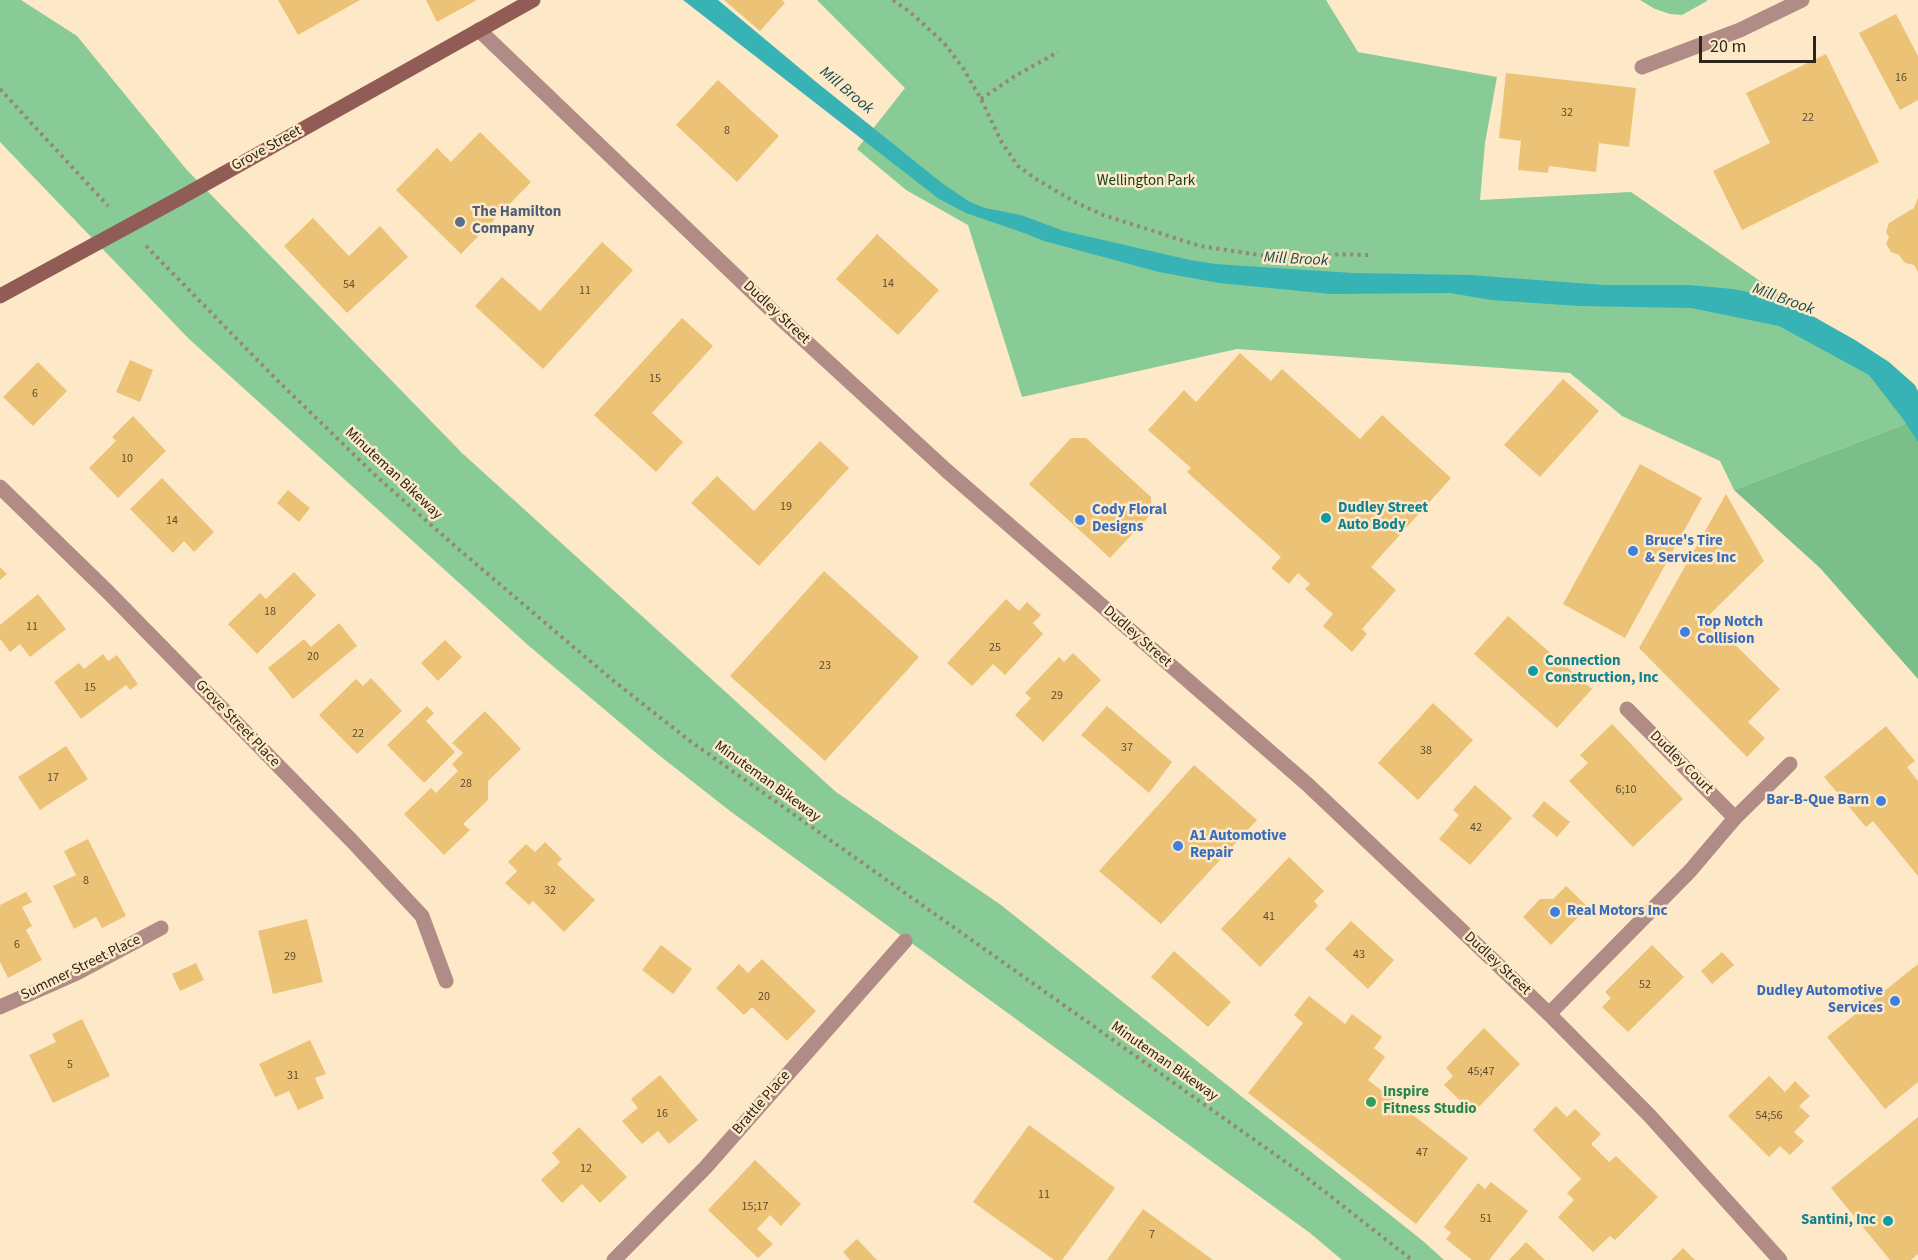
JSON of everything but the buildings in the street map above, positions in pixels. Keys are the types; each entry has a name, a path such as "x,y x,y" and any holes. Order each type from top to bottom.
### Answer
{"main road":[{"name":"Grove Street","path":"0,296 191,192 533,0"}],"street":[{"path":"1642,67 1740,30 1802,0"},
{"name":"Dudley Street","path":"479,30 791,328 947,471 1307,784 1550,1014 1649,1115 1780,1260"},
{"name":"Grove Street Place","path":"0,487 109,594 352,841 422,916 447,981"},
{"name":"Dudley Court","path":"1627,709 1736,818"},
{"path":"1550,1014 1690,871 1736,818 1790,764"},
{"name":"Summer Street Place","path":"0,1006 77,973 161,928"},
{"name":"Brattle Place","path":"614,1260 705,1168 905,941"}],"path":[{"path":"893,0 944,43 963,68 1002,143 1018,166 1075,202 1103,215 1200,246 1266,256 1312,259 1339,254 1368,255"},
{"path":"981,99 1015,76 1058,52"},
{"path":"0,89 88,185"},
{"name":"Minuteman Bikeway","path":"160,260 376,476 610,678 699,748 1298,1170 1412,1260"}],"green space":[{"path":"0,0 21,0 77,36 186,169 462,453 836,792 1001,905 1444,1260 1342,1260 1310,1233 730,811 655,752 529,646 189,339 0,142"},
{"name":"Wellington Park","path":"817,0 1326,0 1358,52 1497,77 1485,143 1480,200 1631,192 1918,390 1918,419 1734,490 1720,461 1622,416 1570,373 1237,349 1022,397 968,225 906,190 857,149 905,88"},
{"path":"1640,0 1707,1 1682,15 1655,9"},
{"path":"1918,419 1918,679 1820,568 1734,490"}],"water":[{"path":"683,0 718,0 943,184 970,202 985,208 1021,215 1064,231 1215,264 1353,273 1470,275 1604,285 1689,285 1733,289 1768,296 1793,305 1855,340 1889,362 1915,385 1918,392 1918,442 1869,375 1779,326 1691,308 1579,306 1491,300 1450,293 1331,294 1219,283 1159,272 1044,241 966,213 939,199"}],"place":[{"name":"The Hamilton Company","path":"460,222"},
{"name":"Dudley Street Auto Body","path":"1326,518"},
{"name":"Cody Floral Designs","path":"1080,520"},
{"name":"Bruce's Tire & Services Inc","path":"1633,551"},
{"name":"Top Notch Collision","path":"1685,632"},
{"name":"Connection Construction, Inc","path":"1533,671"},
{"name":"Bar-B-Que Barn","path":"1881,801"},
{"name":"A1 Automotive Repair","path":"1178,846"},
{"name":"Real Motors Inc","path":"1555,912"},
{"name":"Dudley Automotive Services","path":"1895,1001"},
{"name":"Inspire Fitness Studio","path":"1371,1102"},
{"name":"Santini, Inc","path":"1888,1221"}],"water label":[{"name":"Mill Brook","path":"846,91"},
{"name":"Mill Brook","path":"1296,260"},
{"name":"Mill Brook","path":"1783,300"}]}
